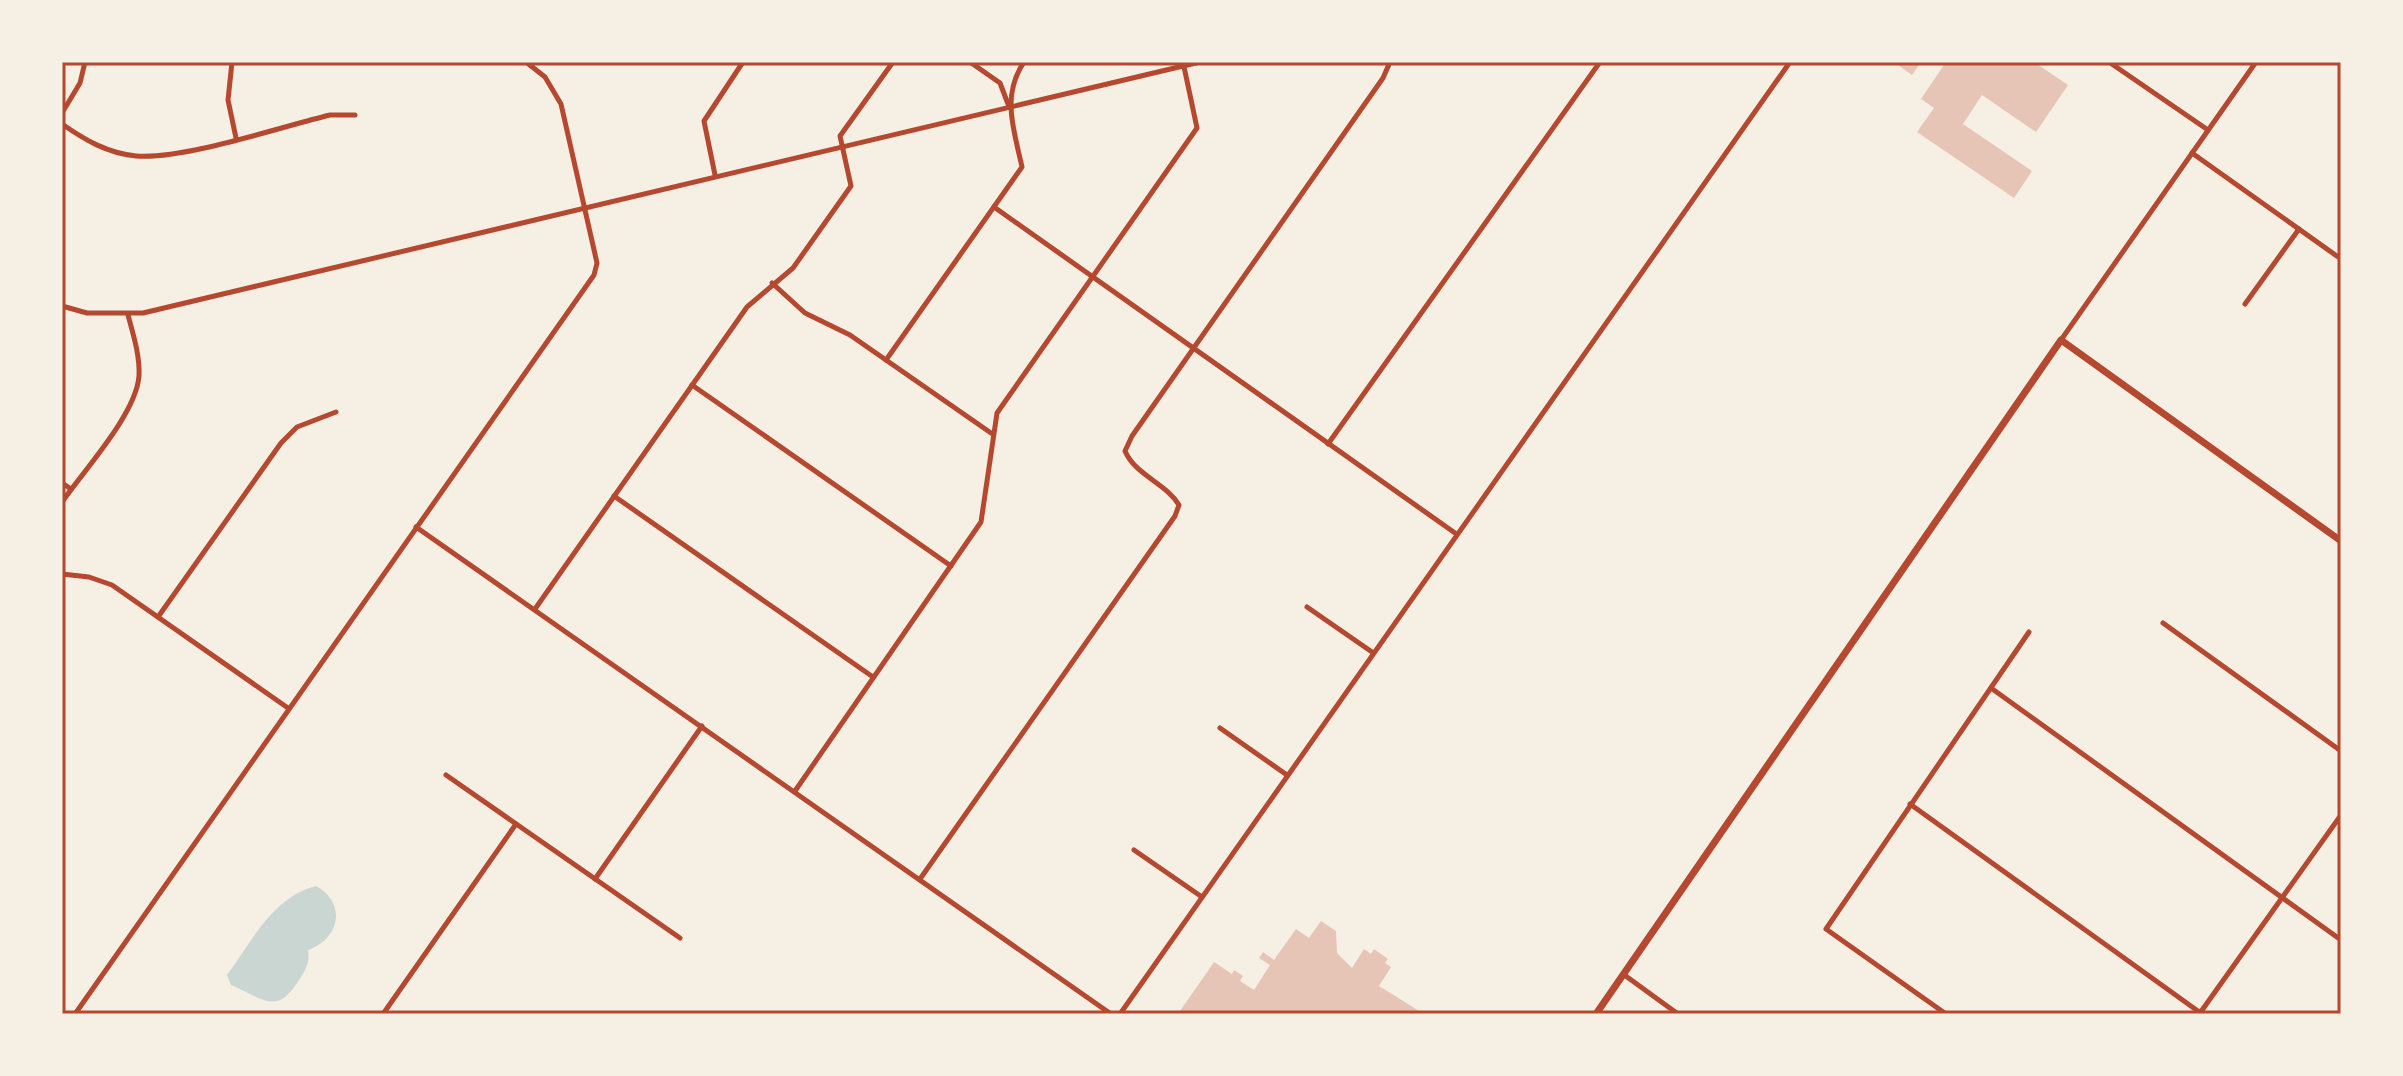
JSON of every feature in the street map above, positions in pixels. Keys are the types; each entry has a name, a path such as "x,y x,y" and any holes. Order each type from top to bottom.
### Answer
{"street":[{"path":"62,113 80,83 85,62"},
{"path":"232,62 228,100 236,138"},
{"path":"75,1014 594,275 597,263 557,93 545,77 526,62"},
{"path":"715,175 704,121 743,62"},
{"path":"535,609 747,307 793,268 851,186 840,136 893,62"},
{"path":"886,360 1022,167 1009,105 1000,83 970,62"},
{"path":"1009,105 1012,79 1024,62"},
{"path":"62,306 87,313 128,315 1200,62"},
{"path":"920,879 1175,516 1179,505 1173,496 1129,461 1125,451 1192,348 1383,78 1390,62"},
{"path":"1328,444 1600,62"},
{"path":"1120,1014 1455,533 1790,62"},
{"path":"2109,62 2208,130"},
{"path":"1596,1014 2256,62"},
{"path":"795,791 951,566 984,513 991,433 997,413 1197,128 1183,64"},
{"path":"62,124 96,145 135,156 171,154 330,115 355,115"},
{"path":"2192,153 2341,259"},
{"path":"994,207 1455,533"},
{"path":"2245,304 2299,229"},
{"path":"772,283 805,313 850,335 991,433"},
{"path":"62,502 126,410 137,388 138,357 128,315"},
{"path":"2061,340 2341,541"},
{"path":"692,385 951,566"},
{"path":"158,617 281,443 297,427 336,412"},
{"path":"62,483 71,489"},
{"path":"614,496 873,677"},
{"path":"416,527 1111,1014"},
{"path":"62,574 103,581 288,708"},
{"path":"1307,607 1372,652"},
{"path":"2163,623 2341,751"},
{"path":"1946,1014 1826,929 2029,632"},
{"path":"1991,688 2341,940"},
{"path":"595,879 702,726"},
{"path":"1220,728 1287,775"},
{"path":"446,775 680,938"},
{"path":"1910,804 2200,1013 2341,815"},
{"path":"383,1014 516,824"},
{"path":"1134,850 1202,897"},
{"path":"1623,974 1678,1014"}],"shaded area":[{"path":"316,886 332,902 336,920 327,938 308,950 307,966 291,991 284,998 269,1001 231,985 227,975 265,922 287,900"}],"building":[{"path":"1894,62 1921,62 1912,75"},
{"path":"1946,62 2034,62 2068,85 2036,132 1982,95 1963,124 2032,171 2014,198 1917,132 1934,108 1921,99"},
{"path":"1321,921 1336,931 1337,953 1352,968 1364,949 1371,954 1374,949 1388,959 1385,963 1391,967 1379,986 1424,1014 1178,1014 1214,962 1232,974 1234,970 1243,976 1240,981 1254,990 1270,965 1259,958 1263,952 1274,960 1296,929 1309,938"}]}
